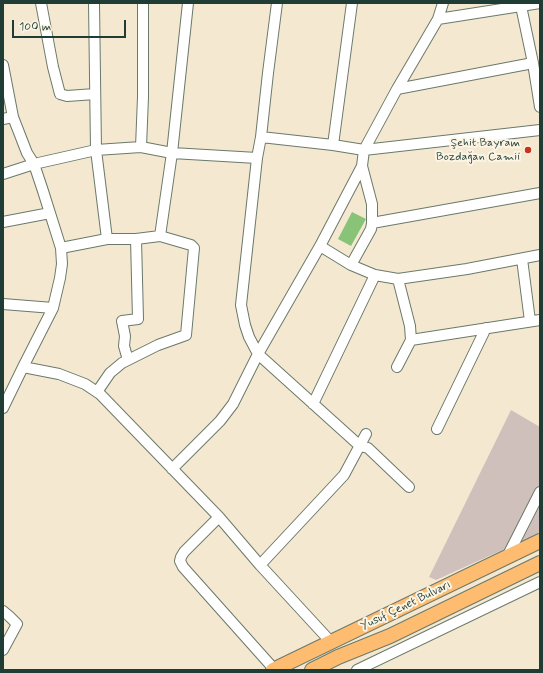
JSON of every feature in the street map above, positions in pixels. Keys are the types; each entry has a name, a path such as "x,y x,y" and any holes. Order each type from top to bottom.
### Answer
{"highway":[{"name":"Yusuf Çenet Bulvarı","path":"273,670 540,541"},
{"name":"Yusuf Çenet Bulvarı","path":"312,670 338,657 390,636 540,563"}],"street":[{"path":"42,3 52,60 60,94 67,96 95,94"},
{"path":"94,3 96,150 107,239"},
{"path":"142,3 142,147"},
{"path":"160,236 172,153 188,3"},
{"path":"277,3 261,137 257,158 241,305 245,325 249,337 258,354 360,446 368,448 409,487"},
{"path":"333,145 352,3"},
{"path":"172,469 220,421 233,404 258,354 320,246 362,166 364,150 397,89 438,19 443,3"},
{"path":"438,19 540,3"},
{"path":"521,6 540,106"},
{"path":"397,89 532,63"},
{"path":"3,69 8,118 34,164 61,248 62,264 53,308 3,408"},
{"path":"261,137 364,150 540,130"},
{"path":"3,174 34,164 96,150 142,147 172,153 257,158"},
{"path":"351,265 371,229 372,224 372,204 362,166"},
{"path":"372,224 540,193"},
{"path":"3,222 50,213"},
{"path":"61,248 107,239 136,239 160,236 191,245 194,248 186,335 158,345 128,360 110,373 97,392"},
{"path":"128,360 124,346 125,336 122,321 138,319 136,239"},
{"path":"320,246 351,265 376,275 398,279 467,269 540,255"},
{"path":"411,340 535,320 522,259"},
{"path":"313,404 376,275"},
{"path":"397,367 411,340 410,326 398,279"},
{"path":"3,304 53,308"},
{"path":"438,429 486,328"},
{"path":"23,367 59,374 84,384 100,394 219,517 260,565 331,642"},
{"path":"260,565 344,476 366,434"},
{"path":"507,557 540,492"},
{"path":"219,517 184,552 180,561 184,568 273,670"},
{"path":"357,670 540,582"},
{"path":"3,611 17,624 3,650"}],"shaded area":[{"path":"511,410 540,427 540,533 436,580 429,577"}],"green space":[{"path":"352,212 366,219 351,246 338,239"}],"place":[{"name":"Şehit Bayram Bozdağan Camii","path":"528,150"}]}
